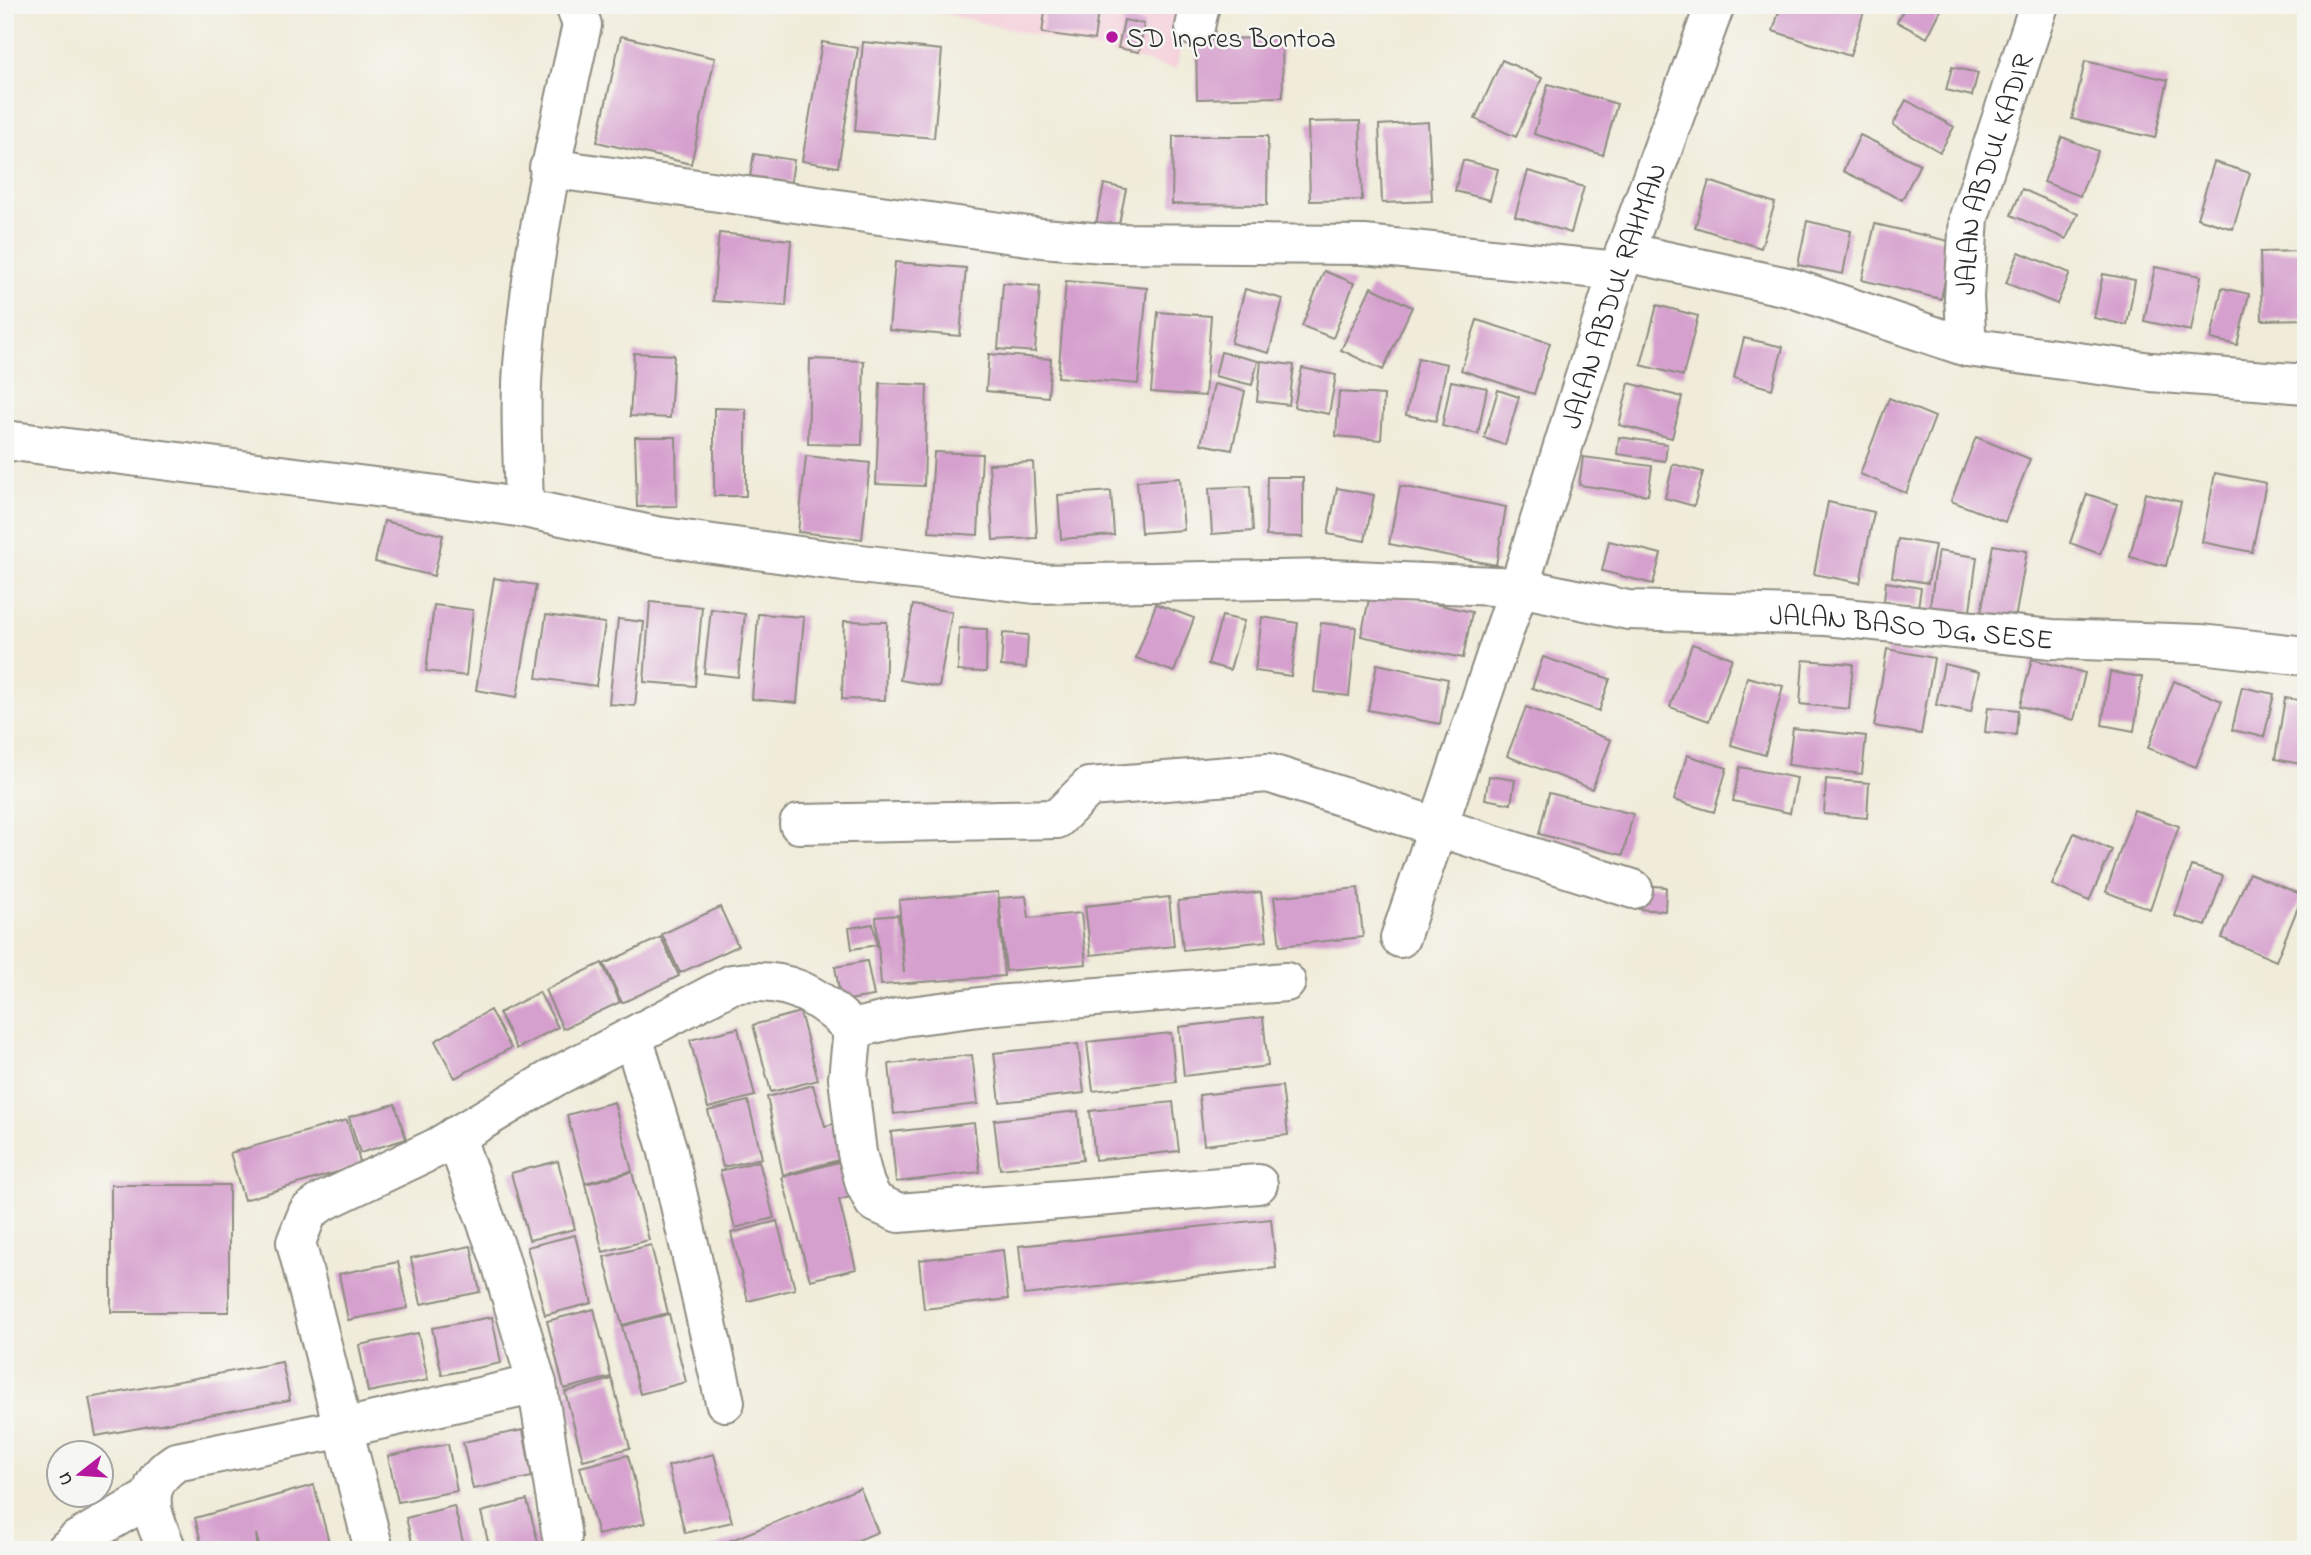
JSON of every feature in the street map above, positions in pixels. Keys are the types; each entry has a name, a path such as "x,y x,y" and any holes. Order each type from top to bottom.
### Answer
{"street":[{"path":"524,508 523,355 536,246 549,168 582,25 575,5"},
{"name":"JALAN ABDUL RAHMAN","path":"1400,938 1520,587 1622,262 1715,5"},
{"name":"JALAN ABDUL KADIR","path":"1968,347 1964,297 1969,217 2039,5"},
{"path":"549,168 1042,238 1104,243 1364,246 1622,262 1792,288 1968,347 2151,372 2306,384"},
{"name":"JALAN BASO DG. SESE","path":"5,440 524,508 656,536 843,562 1036,584 1331,579 1520,587 1628,610 1826,616 2052,639 2201,644 2306,656"},
{"path":"799,824 1056,819 1089,787 1268,773 1633,888"},
{"path":"374,1550 296,1241 308,1212 322,1202 455,1136 553,1078 732,984 760,980 806,992 831,1008 853,1029"},
{"path":"853,1029 902,1017 995,1005 1286,982"},
{"path":"853,1029 848,1078 857,1153 865,1184 874,1202 899,1213 1258,1184"},
{"path":"633,1037 667,1148 725,1402"},
{"path":"455,1136 499,1256 537,1384 562,1537"},
{"path":"167,1550 153,1518 151,1497 159,1474 176,1462 344,1428 537,1384"},
{"path":"66,1550 77,1539 151,1497"}],"shaded area":[{"name":"SD Inpres Bontoa","path":"908,5 1190,5 1176,69"}],"building":[{"path":"1046,5 1099,5 1094,40 1042,33"},
{"path":"1781,5 1866,5 1850,56 1773,31"},
{"path":"1906,5 1943,6 1927,38 1897,22"},
{"path":"1124,20 1144,24 1139,52 1118,48"},
{"path":"621,36 715,58 691,164 597,142"},
{"path":"1282,38 1283,97 1197,99 1196,39"},
{"path":"822,42 858,48 838,167 802,161"},
{"path":"863,42 942,50 934,138 855,131"},
{"path":"1502,60 1542,78 1516,137 1475,119"},
{"path":"2085,61 2168,80 2155,138 2072,119"},
{"path":"1952,67 1978,73 1972,96 1946,90"},
{"path":"1548,84 1617,104 1603,155 1534,134"},
{"path":"1906,100 1954,127 1940,152 1893,125"},
{"path":"1360,121 1362,200 1310,201 1308,122"},
{"path":"1428,122 1432,201 1382,203 1379,125"},
{"path":"1860,135 1920,164 1902,200 1843,171"},
{"path":"1173,136 1268,136 1267,205 1172,204"},
{"path":"2062,137 2098,151 2080,196 2044,182"},
{"path":"754,154 794,160 791,182 750,176"},
{"path":"1463,160 1498,169 1490,200 1455,191"},
{"path":"2214,162 2250,173 2233,229 2197,218"},
{"path":"1528,171 1584,187 1571,233 1515,216"},
{"path":"1709,181 1775,203 1761,248 1695,227"},
{"path":"1104,184 1126,189 1118,229 1096,224"},
{"path":"2022,189 2078,214 2066,239 2011,215"},
{"path":"1807,221 1851,231 1843,274 1798,265"},
{"path":"1875,224 1953,242 1941,299 1862,280"},
{"path":"719,233 791,240 786,306 713,301"},
{"path":"2306,251 2306,319 2262,320 2260,252"},
{"path":"2019,252 2070,273 2057,304 2006,283"},
{"path":"895,262 966,268 960,336 889,330"},
{"path":"2155,267 2201,276 2191,331 2144,321"},
{"path":"1324,271 1354,283 1333,338 1302,326"},
{"path":"2103,274 2135,280 2127,325 2094,318"},
{"path":"1066,281 1147,288 1138,384 1058,377"},
{"path":"1003,283 1040,286 1035,352 998,349"},
{"path":"1371,287 1412,307 1383,370 1341,350"},
{"path":"2222,288 2249,294 2237,345 2211,339"},
{"path":"1245,289 1283,299 1269,353 1231,343"},
{"path":"1657,305 1698,316 1683,376 1641,365"},
{"path":"1158,312 1211,316 1205,396 1151,392"},
{"path":"1477,320 1550,343 1534,394 1461,370"},
{"path":"1744,338 1783,347 1772,389 1734,378"},
{"path":"1221,352 1258,361 1252,385 1215,376"},
{"path":"634,353 674,355 670,418 630,416"},
{"path":"989,354 1051,359 1048,397 986,391"},
{"path":"1418,358 1447,364 1436,421 1406,415"},
{"path":"810,359 864,361 862,445 808,444"},
{"path":"1261,361 1294,365 1289,405 1257,401"},
{"path":"1302,368 1336,375 1329,414 1294,407"},
{"path":"1451,381 1487,388 1478,434 1442,426"},
{"path":"880,383 927,385 924,486 876,484"},
{"path":"1629,383 1682,397 1672,438 1619,425"},
{"path":"1214,384 1245,391 1232,450 1201,444"},
{"path":"1498,390 1519,397 1505,445 1484,438"},
{"path":"1339,392 1384,395 1381,440 1336,436"},
{"path":"1889,398 1935,417 1906,493 1860,474"},
{"path":"714,408 746,409 746,496 714,496"},
{"path":"635,437 676,437 677,506 637,507"},
{"path":"1619,437 1667,444 1665,461 1617,454"},
{"path":"1976,437 2030,459 2005,522 1951,501"},
{"path":"934,452 982,454 978,535 929,532"},
{"path":"806,456 870,463 862,539 798,532"},
{"path":"1583,457 1652,466 1648,495 1579,485"},
{"path":"1033,462 1037,538 993,540 989,464"},
{"path":"1673,464 1703,472 1694,506 1665,498"},
{"path":"2215,473 2266,483 2252,552 2202,542"},
{"path":"1267,477 1303,477 1303,537 1266,536"},
{"path":"1180,478 1184,530 1141,533 1137,481"},
{"path":"1250,486 1253,531 1212,534 1209,488"},
{"path":"1400,486 1506,507 1496,565 1389,544"},
{"path":"1337,488 1374,495 1365,541 1328,534"},
{"path":"1111,491 1114,535 1061,539 1058,495"},
{"path":"2145,493 2181,502 2166,566 2130,557"},
{"path":"2087,494 2117,504 2100,554 2070,543"},
{"path":"1828,502 1874,512 1860,583 1814,574"},
{"path":"384,521 443,535 434,576 375,562"},
{"path":"1898,539 1935,545 1928,583 1892,577"},
{"path":"1609,541 1661,554 1653,584 1602,571"},
{"path":"1993,545 2027,551 2014,625 1980,619"},
{"path":"1938,551 1977,557 1969,618 1929,613"},
{"path":"494,578 536,585 517,697 476,690"},
{"path":"1886,582 1921,588 1918,607 1884,601"},
{"path":"1371,590 1472,612 1463,658 1361,636"},
{"path":"650,602 702,607 695,686 644,682"},
{"path":"1156,604 1194,618 1174,672 1136,658"},
{"path":"434,605 473,610 466,676 426,671"},
{"path":"913,605 952,612 939,687 900,680"},
{"path":"711,609 745,614 738,677 704,673"},
{"path":"758,614 804,617 797,703 752,699"},
{"path":"546,615 605,623 596,686 537,678"},
{"path":"1222,616 1244,621 1230,670 1208,664"},
{"path":"1262,617 1298,623 1291,676 1255,671"},
{"path":"618,619 644,622 635,706 609,704"},
{"path":"844,621 887,622 885,700 842,699"},
{"path":"1321,623 1356,627 1349,696 1314,692"},
{"path":"959,628 987,629 986,672 958,671"},
{"path":"1003,633 1028,635 1026,668 1001,666"},
{"path":"1692,644 1732,658 1709,721 1670,707"},
{"path":"1887,649 1934,658 1921,734 1874,726"},
{"path":"1543,657 1610,679 1599,711 1532,688"},
{"path":"2032,659 2085,673 2074,720 2020,706"},
{"path":"1803,660 1853,664 1849,709 1800,704"},
{"path":"1377,664 1448,679 1440,724 1368,710"},
{"path":"1944,664 1979,672 1971,712 1936,705"},
{"path":"2110,672 2142,677 2134,731 2102,725"},
{"path":"1747,677 1783,686 1765,755 1731,745"},
{"path":"2174,681 2222,701 2196,767 2148,748"},
{"path":"2242,687 2274,694 2264,737 2232,730"},
{"path":"2285,698 2306,701 2306,765 2275,759"},
{"path":"1526,707 1611,740 1592,789 1507,756"},
{"path":"1988,707 2018,710 2016,735 1985,732"},
{"path":"1793,728 1866,736 1862,774 1788,765"},
{"path":"1687,755 1727,768 1714,812 1674,800"},
{"path":"1740,767 1797,778 1790,813 1733,801"},
{"path":"1489,776 1515,780 1511,804 1485,799"},
{"path":"1826,779 1869,783 1867,818 1824,814"},
{"path":"1549,793 1633,814 1623,855 1539,834"},
{"path":"2134,810 2179,826 2150,909 2106,892"},
{"path":"2074,833 2112,850 2089,901 2052,885"},
{"path":"2192,866 2223,876 2206,926 2175,916"},
{"path":"2249,873 2303,895 2276,961 2222,938"},
{"path":"1640,885 1666,887 1665,911 1639,909"},
{"path":"1358,888 1363,937 1280,946 1274,897"},
{"path":"998,892 1004,976 881,985 876,917 898,915 904,973 899,900"},
{"path":"1261,892 1267,941 1183,950 1178,901"},
{"path":"1026,896 1029,918 1081,913 1086,964 1006,971 999,898"},
{"path":"1169,897 1174,946 1091,955 1085,906"},
{"path":"720,907 738,946 680,973 662,934"},
{"path":"873,924 877,945 852,949 849,928"},
{"path":"661,937 679,976 622,1003 604,964"},
{"path":"867,961 874,996 841,1001 835,967"},
{"path":"602,963 620,1002 563,1029 545,990"},
{"path":"539,992 558,1027 517,1049 499,1013"},
{"path":"490,1010 511,1048 455,1078 435,1041"},
{"path":"800,1012 818,1080 771,1092 753,1025"},
{"path":"1263,1017 1268,1066 1184,1076 1179,1027"},
{"path":"738,1028 755,1096 708,1108 690,1040"},
{"path":"1171,1033 1176,1082 1093,1091 1087,1042"},
{"path":"1078,1044 1084,1093 1000,1102 994,1053"},
{"path":"972,1055 978,1104 894,1114 889,1064"},
{"path":"813,1085 825,1126 841,1122 850,1157 783,1175 767,1097"},
{"path":"1282,1086 1288,1135 1204,1145 1199,1095"},
{"path":"748,1101 762,1158 723,1167 708,1111"},
{"path":"614,1102 632,1171 585,1183 567,1115"},
{"path":"1173,1102 1179,1151 1095,1160 1090,1111"},
{"path":"395,1104 406,1139 360,1153 349,1117"},
{"path":"1078,1111 1083,1160 1000,1169 994,1120"},
{"path":"347,1120 361,1165 244,1200 230,1153"},
{"path":"974,1123 980,1172 896,1182 891,1132"},
{"path":"850,1159 860,1194 839,1200 856,1269 810,1280 782,1177"},
{"path":"558,1161 575,1229 529,1240 511,1173"},
{"path":"759,1161 774,1218 735,1228 720,1171"},
{"path":"632,1172 649,1240 603,1252 585,1184"},
{"path":"111,1185 229,1185 229,1312 111,1312"},
{"path":"1271,1219 1276,1268 1024,1295 1019,1246"},
{"path":"777,1221 795,1289 748,1301 731,1233"},
{"path":"575,1235 592,1303 545,1315 527,1247"},
{"path":"651,1245 668,1313 622,1325 604,1257"},
{"path":"471,1246 480,1292 421,1304 411,1258"},
{"path":"1003,1250 1008,1299 924,1309 919,1260"},
{"path":"398,1262 408,1308 348,1320 339,1274"},
{"path":"594,1309 611,1377 564,1389 547,1321"},
{"path":"669,1314 686,1382 640,1394 622,1326"},
{"path":"492,1317 501,1363 442,1375 432,1328"},
{"path":"418,1333 428,1380 368,1392 359,1345"},
{"path":"282,1362 290,1400 96,1436 89,1398"},
{"path":"612,1379 630,1448 583,1460 565,1392"},
{"path":"523,1430 532,1477 473,1489 463,1442"},
{"path":"448,1444 457,1491 398,1502 388,1456"},
{"path":"714,1454 732,1522 685,1533 668,1466"},
{"path":"628,1455 645,1523 598,1535 580,1467"},
{"path":"314,1485 331,1550 260,1550 256,1534 258,1550 203,1550 195,1518"},
{"path":"860,1488 878,1532 834,1550 707,1550"},
{"path":"527,1500 540,1550 490,1550 481,1512"},
{"path":"454,1506 465,1550 414,1550 406,1518"}],"place":[{"name":"SD Inpres Bontoa","path":"1112,37"}]}
